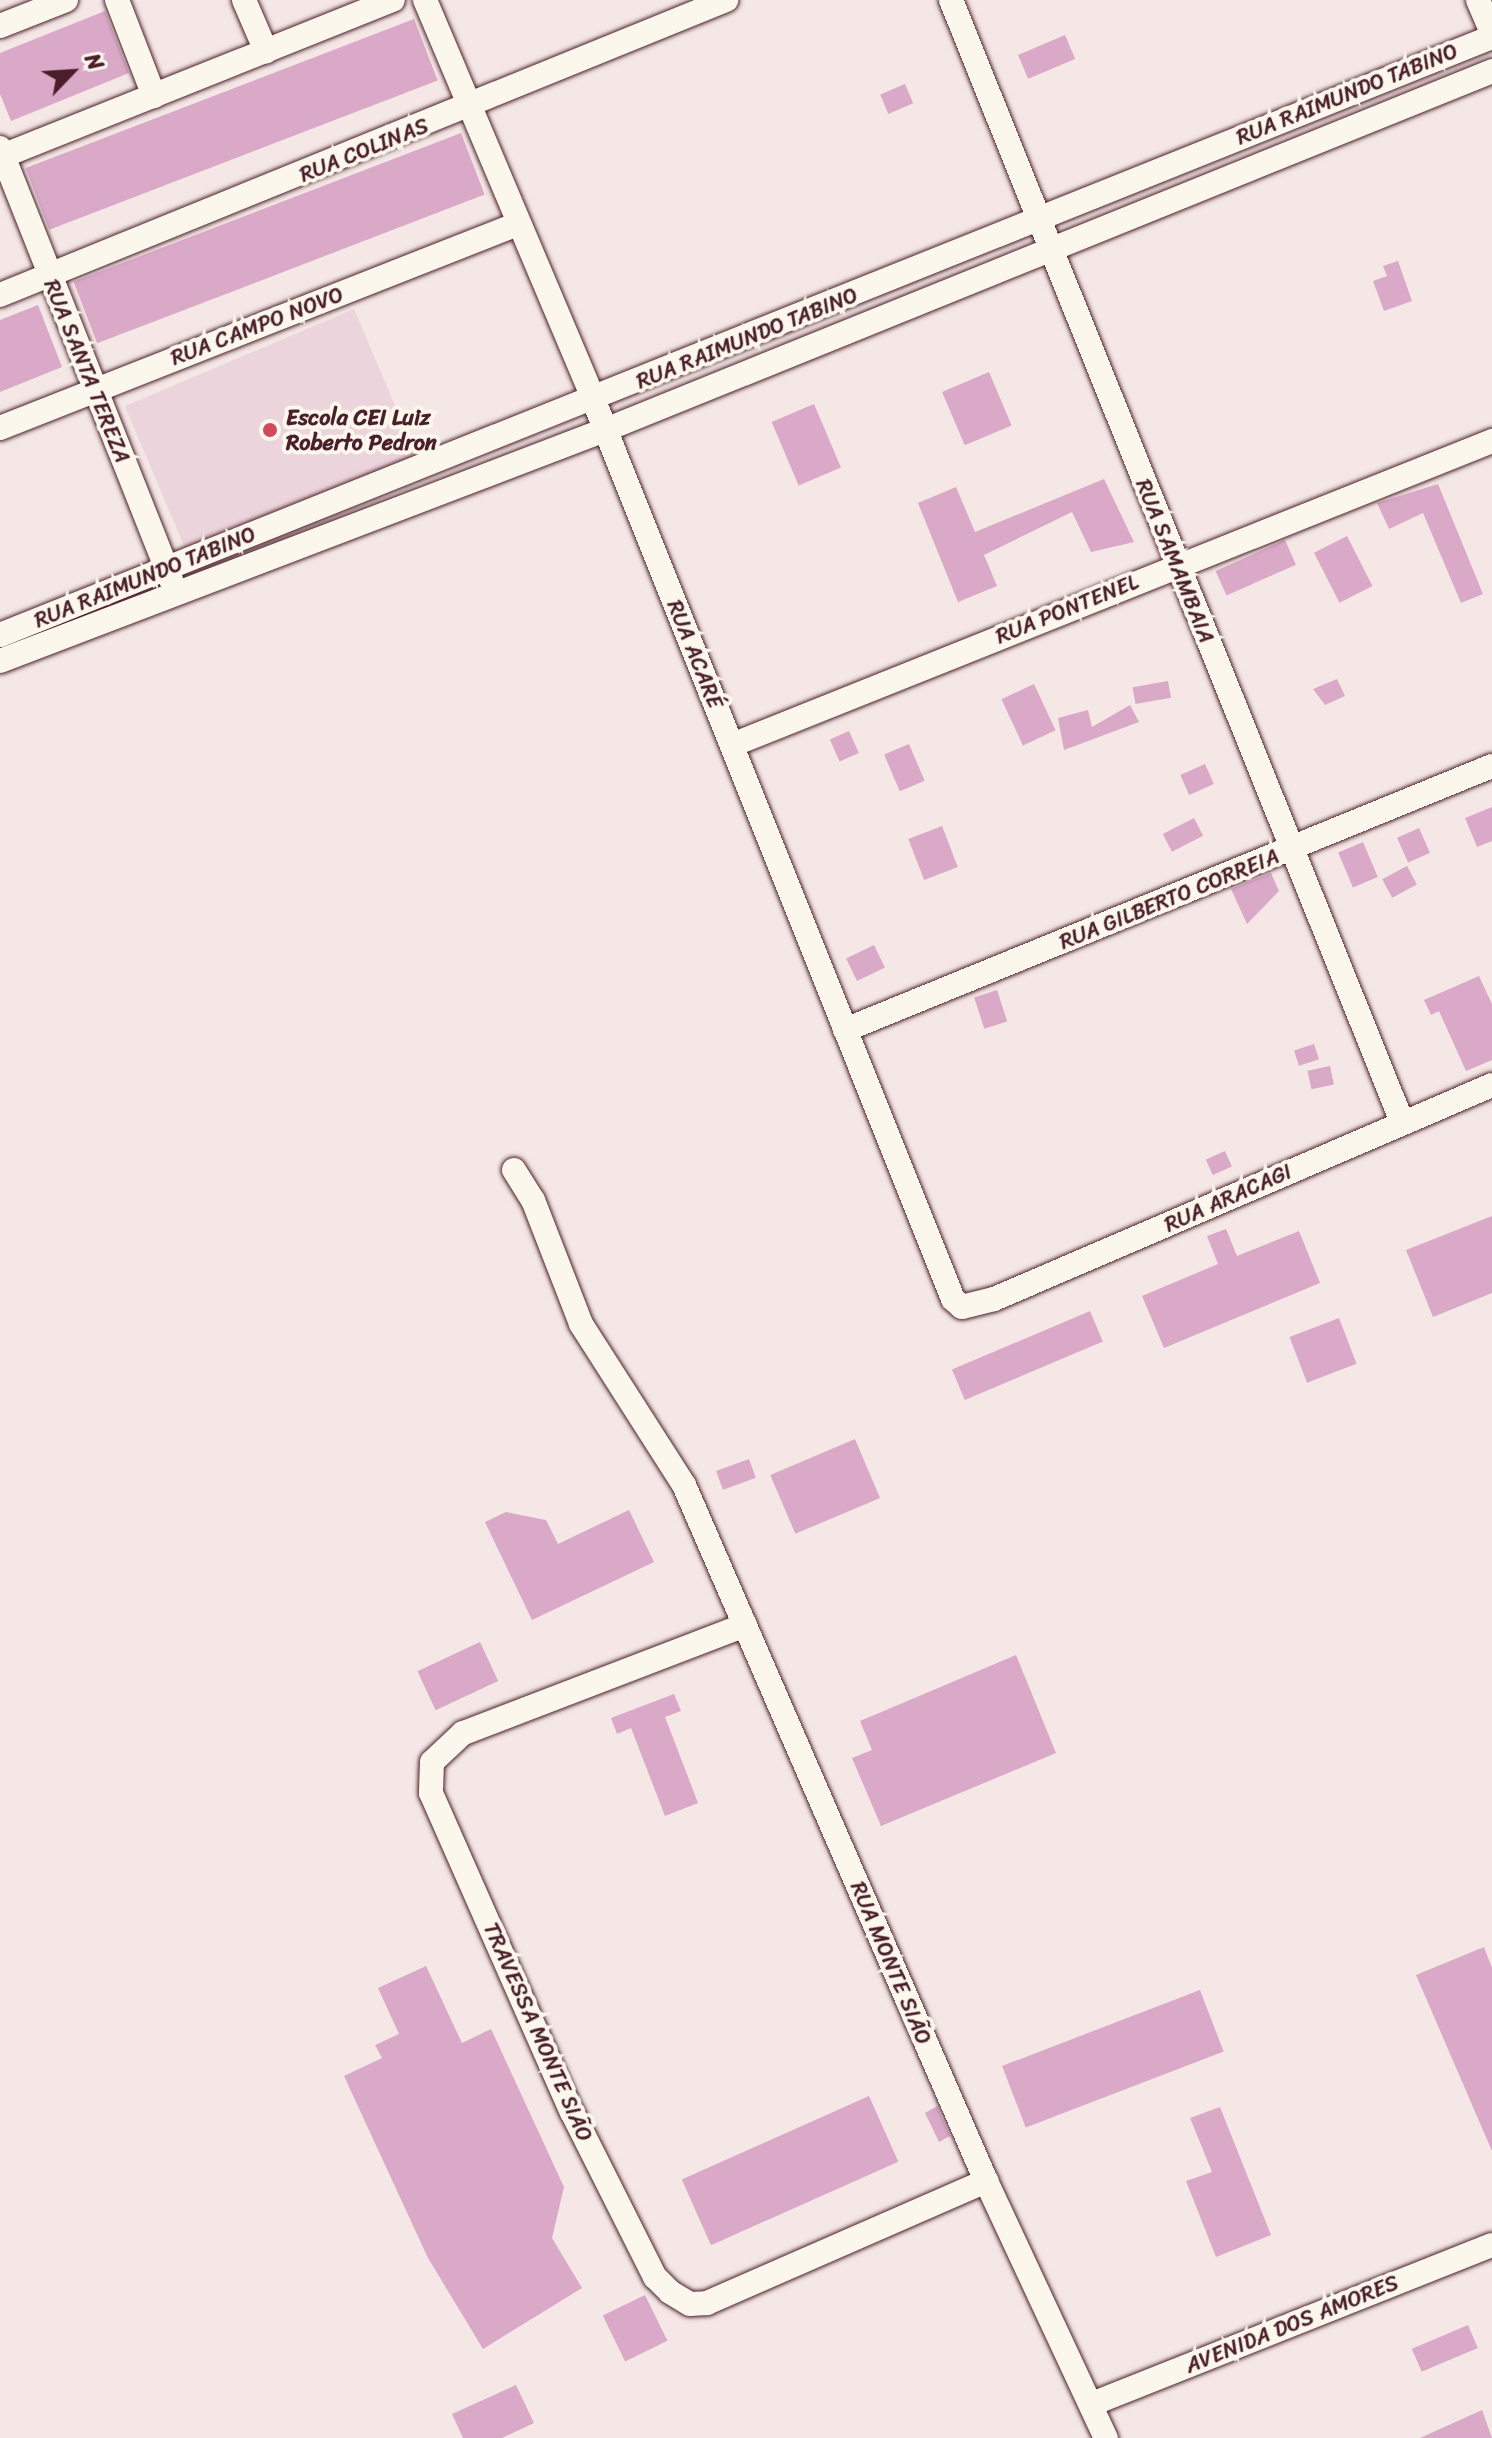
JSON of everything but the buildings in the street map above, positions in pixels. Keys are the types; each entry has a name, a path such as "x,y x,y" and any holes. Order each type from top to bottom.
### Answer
{"street":[{"path":"0,26 66,0"},
{"path":"117,0 154,96"},
{"path":"244,0 266,51"},
{"path":"1,153 154,96 393,0"},
{"name":"RUA ACARÉ","path":"425,0 515,225 594,401 938,1271 962,1307"},
{"name":"RUA COLINAS","path":"0,295 467,109 726,0"},
{"name":"RUA SAMAMBAIA","path":"951,0 1176,564 1295,848 1402,1122"},
{"path":"1478,0 1492,35"},
{"name":"RUA RAIMUNDO TABINO","path":"0,635 594,401 1038,217 1492,35"},
{"name":"RUA RAIMUNDO TABINO","path":"0,661 605,430 1492,71"},
{"name":"RUA SANTA TEREZA","path":"1,153 93,390 177,593"},
{"path":"1113,187 1127,217"},
{"name":"RUA CAMPO NOVO","path":"0,428 515,225"},
{"name":"RUA PONTENEL","path":"732,745 1176,564 1492,441"},
{"name":"RUA GILBERTO CORREIA","path":"845,1030 1492,766"},
{"name":"RUA ARACAGI","path":"962,1307 994,1299 1492,1085"},
{"name":"RUA MONTE SIÃO","path":"514,1170 533,1200 581,1324 684,1485 986,2181 1106,2438"},
{"name":"TRAVESSA MONTE SIÃO","path":"745,1625 463,1733 432,1762 431,1793 572,2112 655,2277 670,2292 690,2304 707,2303 986,2181"},
{"name":"AVENIDA DOS AMORES","path":"1092,2404 1492,2245"}],"shaded area":[{"name":"Escola CEI Luiz Roberto Pedron","path":"354,309 417,456 187,554 125,406"}],"place":[{"name":"Escola CEI Luiz Roberto Pedron","path":"270,430"}]}
